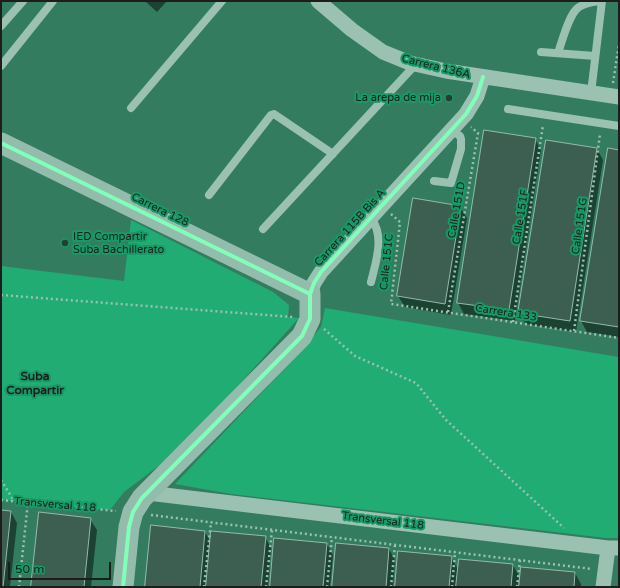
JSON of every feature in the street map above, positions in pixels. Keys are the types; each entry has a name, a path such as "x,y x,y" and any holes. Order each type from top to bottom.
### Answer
{"street":[{"name":"Carrera 136A","path":"319,1 352,30 383,52 416,64 446,72 615,96"},
{"name":"Carrera 115B Bis A","path":"141,501 302,336 310,319 310,294 320,272 466,114 477,96 483,77"},
{"name":"Carrera 128","path":"1,143 310,294"},
{"name":"Transversal 118","path":"141,501 614,548"},
{"path":"124,587 129,527 141,501"},
{"path":"603,587 605,571 614,548"}],"lane":[{"path":"1,26 23,1"},
{"path":"1,66 53,1"},
{"path":"131,108 222,1"},
{"path":"558,53 572,14 577,7 584,4 601,1 591,93"},
{"path":"541,52 595,56"},
{"path":"263,229 416,64"},
{"path":"508,109 619,126"},
{"path":"209,194 271,114 274,114 333,154"},
{"path":"434,181 451,183 462,144 456,125"},
{"path":"371,218 375,224 379,245 371,282"}],"path":[{"path":"615,96 619,44"},
{"path":"1,295 310,319 355,356 416,383 446,420 571,534 571,543"},
{"path":"1,480 14,501"},
{"path":"141,501 211,522 605,571"},
{"path":"19,587 28,502"},
{"path":"204,587 211,522"},
{"path":"266,587 272,530"},
{"path":"327,587 332,537"},
{"path":"391,587 395,545"},
{"path":"452,587 455,552"},
{"path":"517,587 520,560"}],"green space":[{"path":"131,220 273,292 289,305 288,317 299,318 181,449 124,492 110,510 1,500 1,266 124,281"},
{"path":"325,308 619,357 619,538 606,538 231,494 175,484 310,340 321,327"}],"building":[{"path":"484,130 536,138 509,310 457,303"},
{"path":"546,140 597,148 570,321 518,313"},
{"path":"608,148 619,150 619,327 580,321"},
{"path":"413,198 461,206 445,304 397,296"},
{"path":"1,510 11,511 3,587 1,587"},
{"path":"39,512 91,518 84,587 31,587"},
{"path":"151,525 205,531 200,587 145,587"},
{"path":"211,531 266,536 261,587 206,587"},
{"path":"274,538 327,543 323,587 270,587"},
{"path":"336,543 389,548 386,587 332,587"},
{"path":"398,551 452,556 449,587 395,587"},
{"path":"459,559 513,564 511,587 456,587"},
{"path":"521,567 575,572 574,587 519,587"}],"cycle path":[{"path":"123,587 129,527 133,512 142,498 302,336 310,319 310,294 314,283 321,272 466,114 477,96 483,77"},
{"path":"1,143 310,294"}],"place":[{"name":"La arepa de mija","path":"449,98"},
{"name":"IED Compartir Suba Bachillerato","path":"65,243"}],"district":[{"name":"Suba Compartir","path":"35,384"}]}
